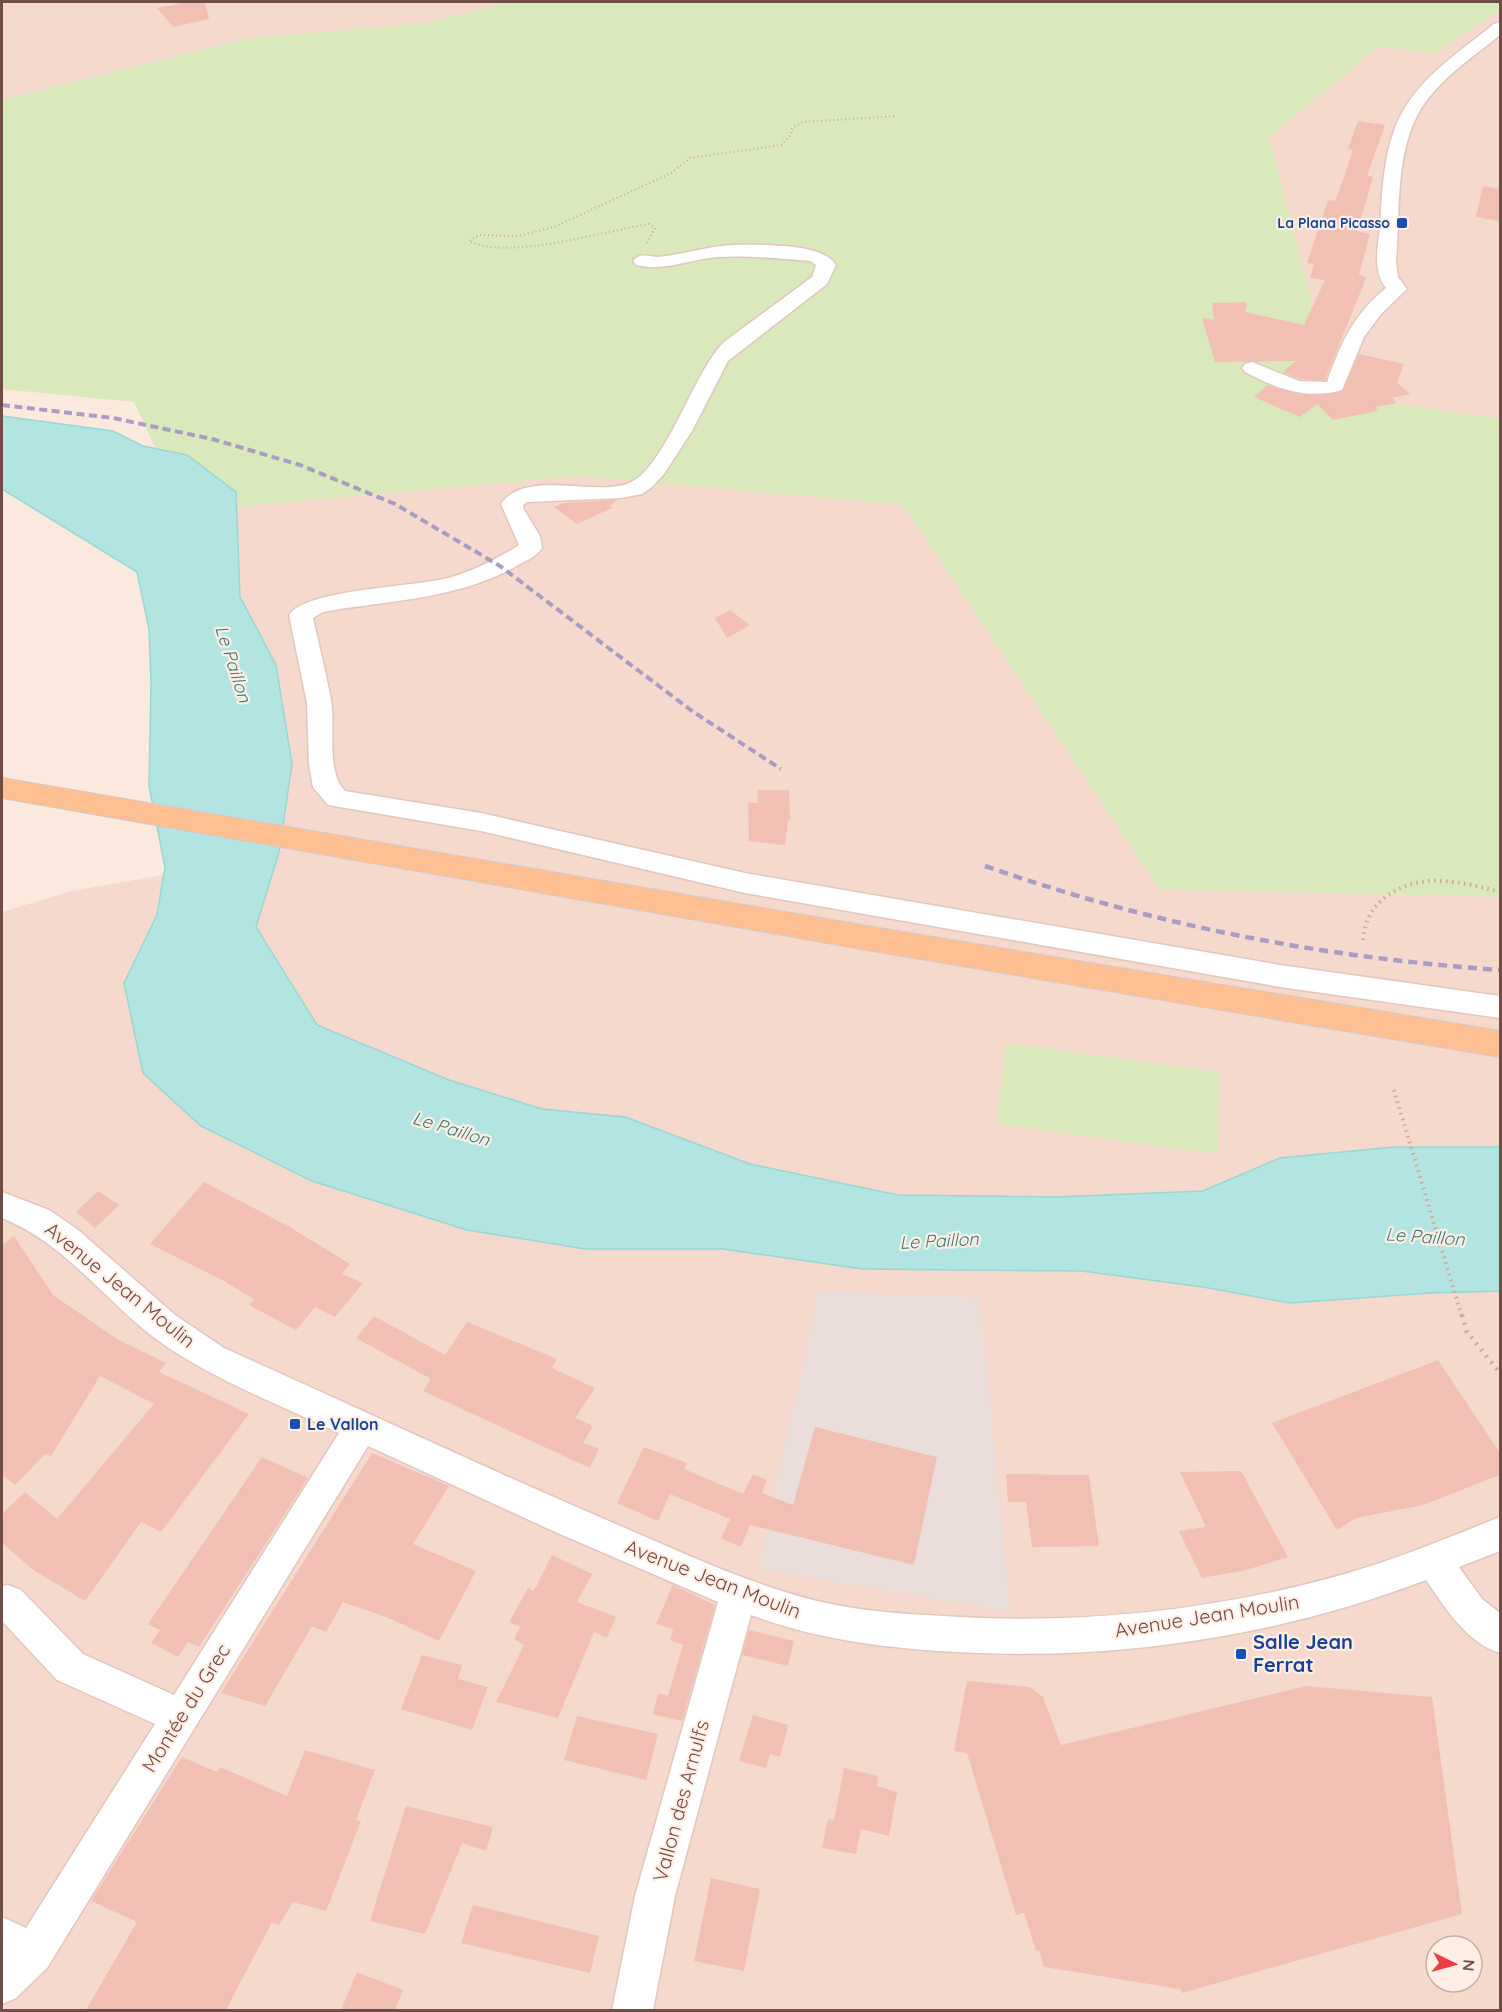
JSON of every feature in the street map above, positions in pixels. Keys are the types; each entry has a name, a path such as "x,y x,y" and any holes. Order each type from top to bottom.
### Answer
{"main road":[{"path":"2,778 122,803 1500,1044"},
{"path":"2,788 122,803"},
{"path":"367,846 1500,1030"}],"street":[{"path":"1252,368 1280,382 1296,386 1316,389 1335,386 1345,354 1353,341 1383,300 1397,289 1388,278 1386,262 1396,158 1403,127 1423,96 1500,27"},
{"path":"643,261 655,262 710,251 733,251 814,256 823,260 826,265 820,280 730,346 719,358 664,457 650,479 641,486 611,491 531,493 519,497 512,504 513,512 531,539 531,548 469,580 430,590 316,606 301,615 300,621 318,703 322,765 326,787 337,799 481,822 745,883 1280,976 1500,1007"},
{"name":"Avenue Jean Moulin","path":"2,1205 38,1219 66,1238 163,1325 212,1358 554,1515 739,1593 816,1618 895,1630 991,1637 1140,1630 1230,1617 1327,1596 1433,1561 1500,1534"},
{"name":"Montée du Grec","path":"2,1984 17,1946 181,1717 362,1426"},
{"path":"1433,1561 1469,1611 1500,1635"},
{"name":"Vallon des Arnulfs","path":"632,2010 658,1885 739,1593"},
{"path":"2,1603 8,1602 70,1667 181,1717"}],"path":[{"path":"643,261 639,256 652,237 655,228 649,224 505,249 475,246 469,241 479,235 519,236 554,227 671,173 690,158 781,145 791,135 792,128 803,122 896,116"},
{"path":"1363,940 1368,915 1375,905 1407,882 1422,879 1453,880 1500,892"},
{"path":"1394,1090 1467,1332 1500,1373"}],"shaded area":[{"path":"2,2 510,2 425,23 250,38 2,100"},
{"path":"1500,10 1500,419 1336,395 1269,137 1379,46 1435,54"},
{"path":"580,476 903,505 1159,889 1500,897 1500,2010 2,2010 2,912 72,891 197,869 185,511"},
{"path":"819,1291 980,1298 1010,1612 758,1568"}],"green space":[{"path":"510,2 1500,2 1500,10 1435,54 1379,46 1269,137 1336,395 1500,419 1500,897 1159,889 903,505 580,476 185,511 134,402 2,389 2,100 250,38 425,23"},
{"path":"1006,1043 1220,1072 1218,1154 997,1124"}],"water":[{"name":"Le Paillon","path":"2,416 113,431 143,446 187,455 236,492 240,597 276,665 292,764 279,852 256,927 317,1025 449,1080 542,1109 625,1117 750,1164 898,1195 1057,1197 1203,1191 1280,1158 1394,1147 1500,1147 1500,1291 1430,1293 1290,1303 1203,1287 1082,1271 862,1269 723,1249 585,1249 467,1230 312,1181 201,1126 143,1073 124,983 157,915 165,867 149,786 151,684 149,629 137,572 2,489"}],"building":[{"path":"189,2 205,2 209,19 173,27 157,8"},
{"path":"1358,121 1385,125 1367,176 1373,177 1357,231 1370,234 1359,274 1366,278 1325,380 1299,379 1283,372 1296,361 1215,362 1202,318 1214,320 1212,303 1247,302 1245,312 1304,325 1325,280 1310,278 1314,264 1307,263 1328,200 1335,201 1343,180 1353,150 1348,149"},
{"path":"1483,186 1500,189 1500,221 1476,217"},
{"path":"1359,354 1404,364 1397,383 1410,394 1392,398 1397,403 1375,407 1378,411 1333,420 1317,404 1300,417 1254,397 1267,385 1304,395 1342,392"},
{"path":"617,500 610,506 612,508 577,524 554,507 564,503"},
{"path":"730,610 750,625 727,638 715,618"},
{"path":"757,790 789,790 790,820 788,820 785,845 749,841 748,802 758,803"},
{"path":"204,1182 288,1226 350,1264 342,1274 363,1283 335,1317 315,1307 296,1330 249,1305 254,1299 224,1281 150,1244"},
{"path":"98,1191 119,1205 95,1228 76,1212"},
{"path":"14,1236 53,1295 117,1339 166,1363 159,1372 249,1414 161,1532 141,1522 85,1601 32,1569 2,1543 2,1514 25,1492 57,1519 154,1404 100,1376 51,1456 45,1454 15,1485 2,1475 2,1245"},
{"path":"374,1316 445,1355 467,1322 557,1359 552,1368 595,1388 575,1418 593,1426 583,1443 599,1449 590,1468 423,1391 431,1379 356,1338"},
{"path":"1438,1360 1500,1453 1500,1475 1423,1505 1356,1518 1337,1530 1272,1423"},
{"path":"815,1427 937,1457 914,1565 750,1525 741,1547 721,1538 730,1519 670,1494 658,1521 617,1503 644,1447 687,1463 684,1469 743,1494 753,1474 767,1480 762,1493 793,1505"},
{"path":"372,1453 449,1486 413,1544 476,1571 439,1641 386,1617 343,1602 326,1632 312,1626 265,1706 221,1693"},
{"path":"262,1457 308,1478 199,1647 188,1642 178,1657 151,1643 160,1630 148,1624"},
{"path":"1241,1471 1288,1557 1246,1570 1202,1578 1179,1531 1206,1527 1180,1472"},
{"path":"1006,1474 1089,1475 1099,1546 1032,1547 1026,1502 1008,1502"},
{"path":"552,1555 592,1574 577,1602 616,1617 607,1638 594,1632 558,1718 496,1702 524,1645 514,1639 520,1627 509,1622 528,1588 534,1591"},
{"path":"673,1585 715,1605 682,1721 653,1714 658,1693 668,1696 683,1645 670,1640 673,1629 656,1624"},
{"path":"749,1630 794,1641 788,1666 742,1655"},
{"path":"422,1655 462,1665 458,1679 488,1687 472,1730 401,1709"},
{"path":"967,1681 1030,1687 1043,1697 1061,1745 1306,1686 1432,1697 1462,1914 1182,1993 1180,1989 1044,1967 1039,1950 1036,1951 1024,1913 1016,1915 967,1753 954,1751"},
{"path":"753,1715 788,1725 780,1757 770,1754 766,1768 739,1761"},
{"path":"577,1716 658,1734 646,1780 564,1760"},
{"path":"305,1750 375,1770 356,1820 361,1821 326,1911 293,1902 279,1925 272,1922 226,2010 86,2010 137,1922 91,1901 182,1757 217,1772 220,1767 287,1796"},
{"path":"844,1768 878,1776 877,1786 897,1792 889,1836 861,1829 856,1854 822,1848 828,1819 834,1820"},
{"path":"406,1806 493,1827 486,1851 462,1843 425,1934 370,1921"},
{"path":"711,1878 760,1889 744,1971 694,1961"},
{"path":"473,1905 599,1936 590,1973 461,1943"},
{"path":"357,1972 403,1990 395,2010 341,2010"}],"railway":[{"path":"2,405 113,418 212,439 300,465 395,504 500,566 692,711 781,769"},
{"path":"985,866 1113,906 1239,936 1367,957 1500,970"}],"place":[{"name":"La Plana Picasso","path":"1402,223"},
{"name":"Le Vallon","path":"295,1424"},
{"name":"Salle Jean Ferrat","path":"1241,1654"}]}
